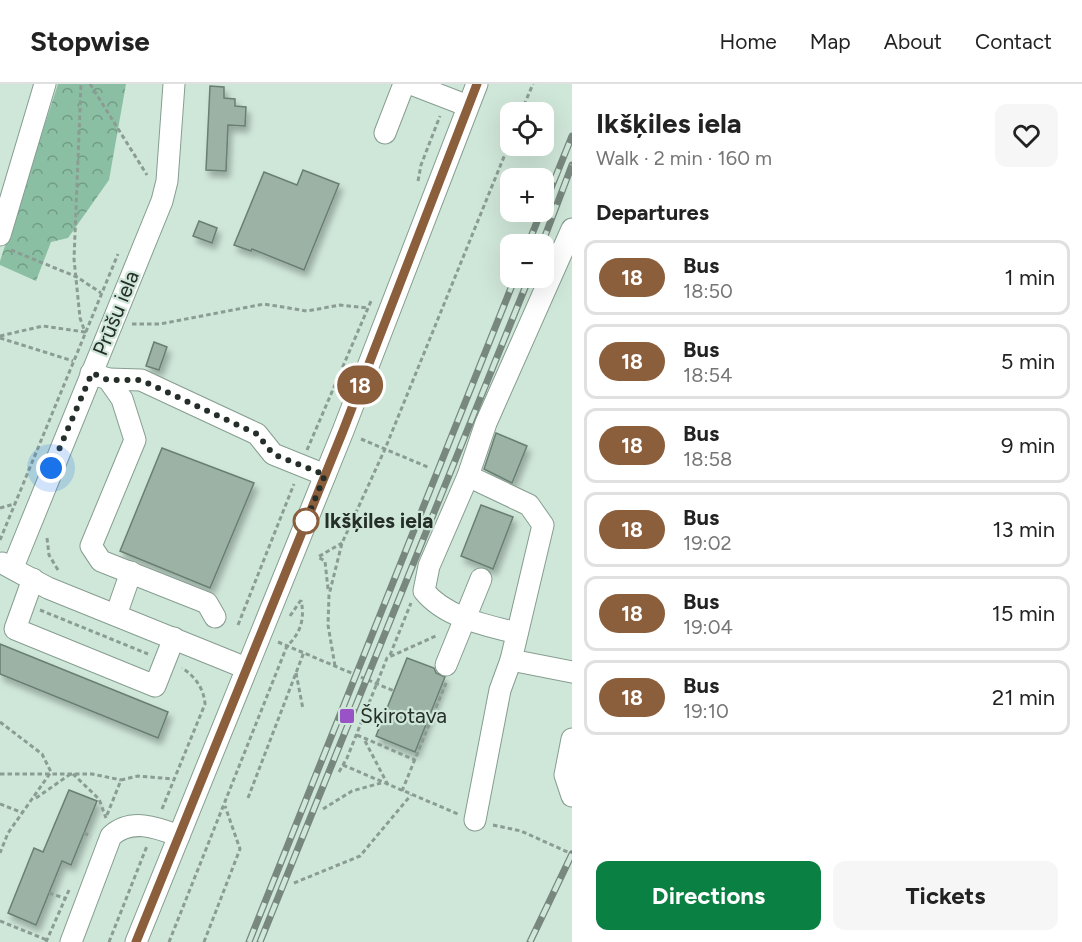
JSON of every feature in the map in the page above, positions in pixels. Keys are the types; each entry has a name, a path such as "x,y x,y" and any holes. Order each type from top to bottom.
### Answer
{"street":[{"path":"5,242 45,84"},
{"name":"Prūšu iela","path":"6,565 100,376 165,191 174,84"},
{"path":"385,133 404,84"},
{"path":"411,84 468,106"},
{"path":"136,942 343,431 477,84"},
{"path":"517,633 463,621 433,602 424,591 424,581 468,476 486,423 572,229"},
{"path":"100,376 141,380 257,434 273,454 325,475"},
{"path":"100,376 122,399 135,440 91,546 101,561 207,603 216,617"},
{"path":"468,476 529,505 543,525 511,660 500,690 475,820"},
{"path":"6,565 29,587 48,588 246,668"},
{"path":"116,615 131,572"},
{"path":"446,665 481,579"},
{"path":"29,587 15,629 155,686 174,638"},
{"path":"511,660 572,672"},
{"path":"572,739 565,775 572,796"},
{"path":"70,942 111,836 119,828 134,825 154,827 179,836"}],"path":[{"path":"81,84 74,259 80,318 85,332"},
{"path":"90,84 148,176"},
{"path":"525,102 533,84"},
{"path":"416,191 420,165 447,98"},
{"path":"328,595 342,543 385,449 504,156"},
{"path":"147,182 149,166"},
{"path":"5,242 77,277 101,293"},
{"path":"0,540 119,251"},
{"path":"238,625 301,466 374,294"},
{"path":"130,324 160,324 264,304 307,310 340,306 368,308"},
{"path":"0,337 43,326 85,332"},
{"path":"0,337 73,362"},
{"path":"343,431 430,468"},
{"path":"0,508 14,504"},
{"path":"335,666 328,625 328,571 325,561 318,557 342,543"},
{"path":"339,772 357,735 417,590 424,581"},
{"path":"29,587 36,608 165,661 190,674 204,694 204,704 109,942"},
{"path":"169,942 287,646 296,638 304,614 301,600"},
{"path":"390,657 463,621"},
{"path":"260,634 394,691"},
{"path":"248,798 304,652"},
{"path":"402,791 449,675 446,665"},
{"path":"296,672 303,709"},
{"path":"0,722 42,754 51,772"},
{"path":"357,735 415,760"},
{"path":"364,739 388,785"},
{"path":"343,765 362,773"},
{"path":"0,853 2,841 51,772"},
{"path":"32,801 72,773"},
{"path":"72,773 99,799 106,818"},
{"path":"0,774 72,773 107,776 121,780"},
{"path":"323,809 352,791 382,782"},
{"path":"294,883 360,856 411,795"},
{"path":"0,804 23,813"},
{"path":"204,942 240,849 224,805"},
{"path":"49,893 64,898"},
{"path":"0,921 47,940"}],"green space":[{"path":"58,84 126,84 109,180 68,238 51,242 36,281 0,265 0,261"}],"building":[{"path":"210,86 224,87 224,98 235,99 235,106 246,107 245,126 228,125 226,171 206,170"},
{"path":"303,170 339,184 304,270 252,249 251,251 234,245 264,172 297,185"},
{"path":"199,221 217,228 212,243 193,236"},
{"path":"154,342 167,347 159,370 146,366"},
{"path":"496,433 527,446 512,483 484,469"},
{"path":"162,448 254,483 210,588 120,551"},
{"path":"481,505 513,517 493,569 461,556"},
{"path":"0,644 168,712 158,738 0,674"},
{"name":"Šķirotava","path":"407,658 434,668 436,673 445,677 415,752 376,736"},
{"path":"69,790 97,801 71,865 62,861 36,925 8,913 34,848 43,852"}],"railway":[{"path":"554,181 572,136"},
{"path":"546,234 572,165"},
{"path":"532,234 537,222"},
{"path":"249,942 511,288"},
{"path":"260,942 525,288"},
{"path":"530,942 572,854"}],"bus line":[{"name":"18","path":"136,942 343,431 477,84"}],"place":[{"name":"Ikšķiles iela","path":"306,521"},
{"name":"Šķirotava","path":"347,716"}],"route":[{"path":"51,468 92,373 108,380 141,380 257,434 273,454 325,475 306,521"}]}
